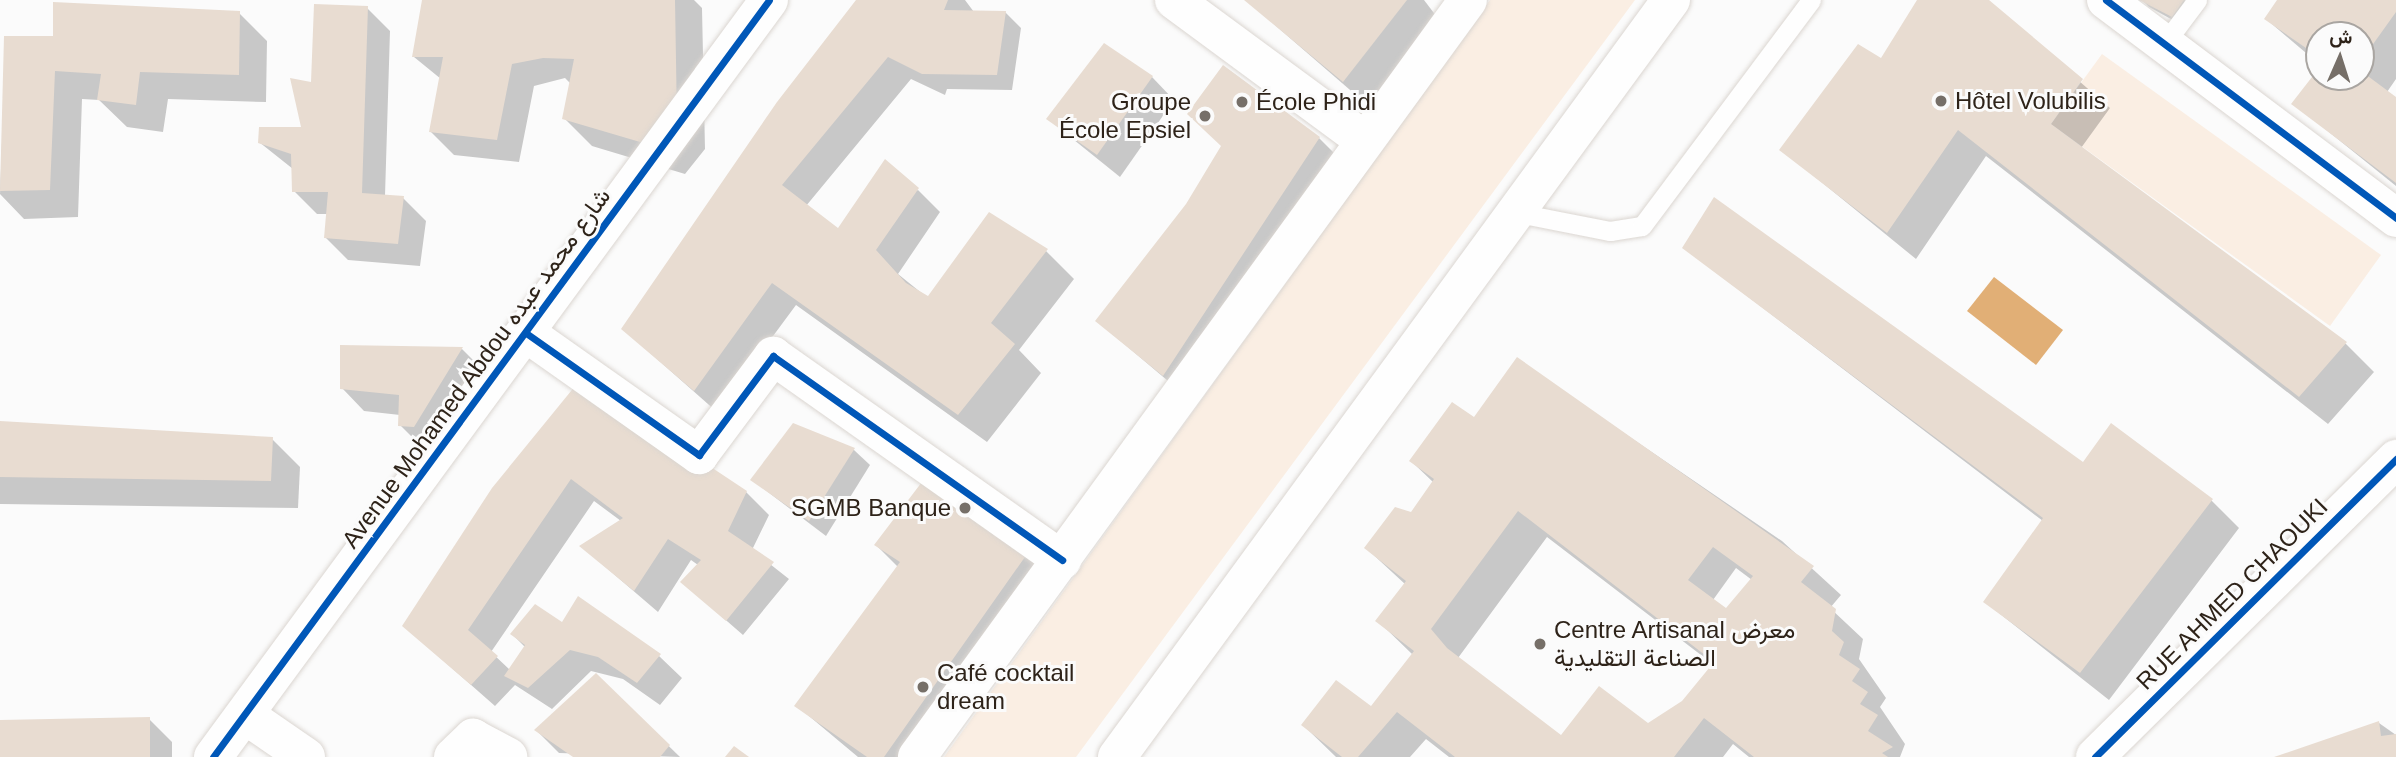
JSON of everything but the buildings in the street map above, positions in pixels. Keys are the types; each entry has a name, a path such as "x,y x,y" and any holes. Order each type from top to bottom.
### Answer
{"street":[{"name":"Avenue Mohamed Abdou شارع محمد عبده","path":"213,757 769,0"},
{"path":"1174,0 1365,141"},
{"path":"917,757 1468,0"},
{"path":"1117,757 1518,213 1671,0"},
{"path":"2106,0 2396,218"},
{"path":"526,333 699,455 773,356 1062,560"},
{"name":"RUE AHMED CHAOUKI","path":"2095,757 2396,459"},
{"path":"245,715 306,757"},
{"path":"453,757 473,738 508,757"}],"lane":[{"path":"1518,213 1610,231 1642,226 1811,0"},
{"path":"2164,44 2197,0"}],"shaded area":[{"path":"1490,0 1635,0 1076,757 944,757"},
{"path":"2102,54 2381,255 2330,326 2051,124"},
{"path":"1994,277 2063,330 2036,365 1967,311"}],"cycle path":[{"path":"213,757 769,0"},
{"path":"2106,0 2396,218"},
{"path":"526,333 699,455 773,356 1062,560"},
{"path":"2095,757 2396,459"}],"place":[{"name":"Hôtel Volubilis","path":"1941,101"},
{"name":"École Phidi","path":"1242,102"},
{"name":"Groupe École Epsiel","path":"1205,116"},
{"name":"SGMB Banque","path":"965,508"},
{"name":"Centre Artisanal معرض الصناعة التقليدية","path":"1540,644"},
{"name":"Café cocktail dream","path":"923,687"}]}
